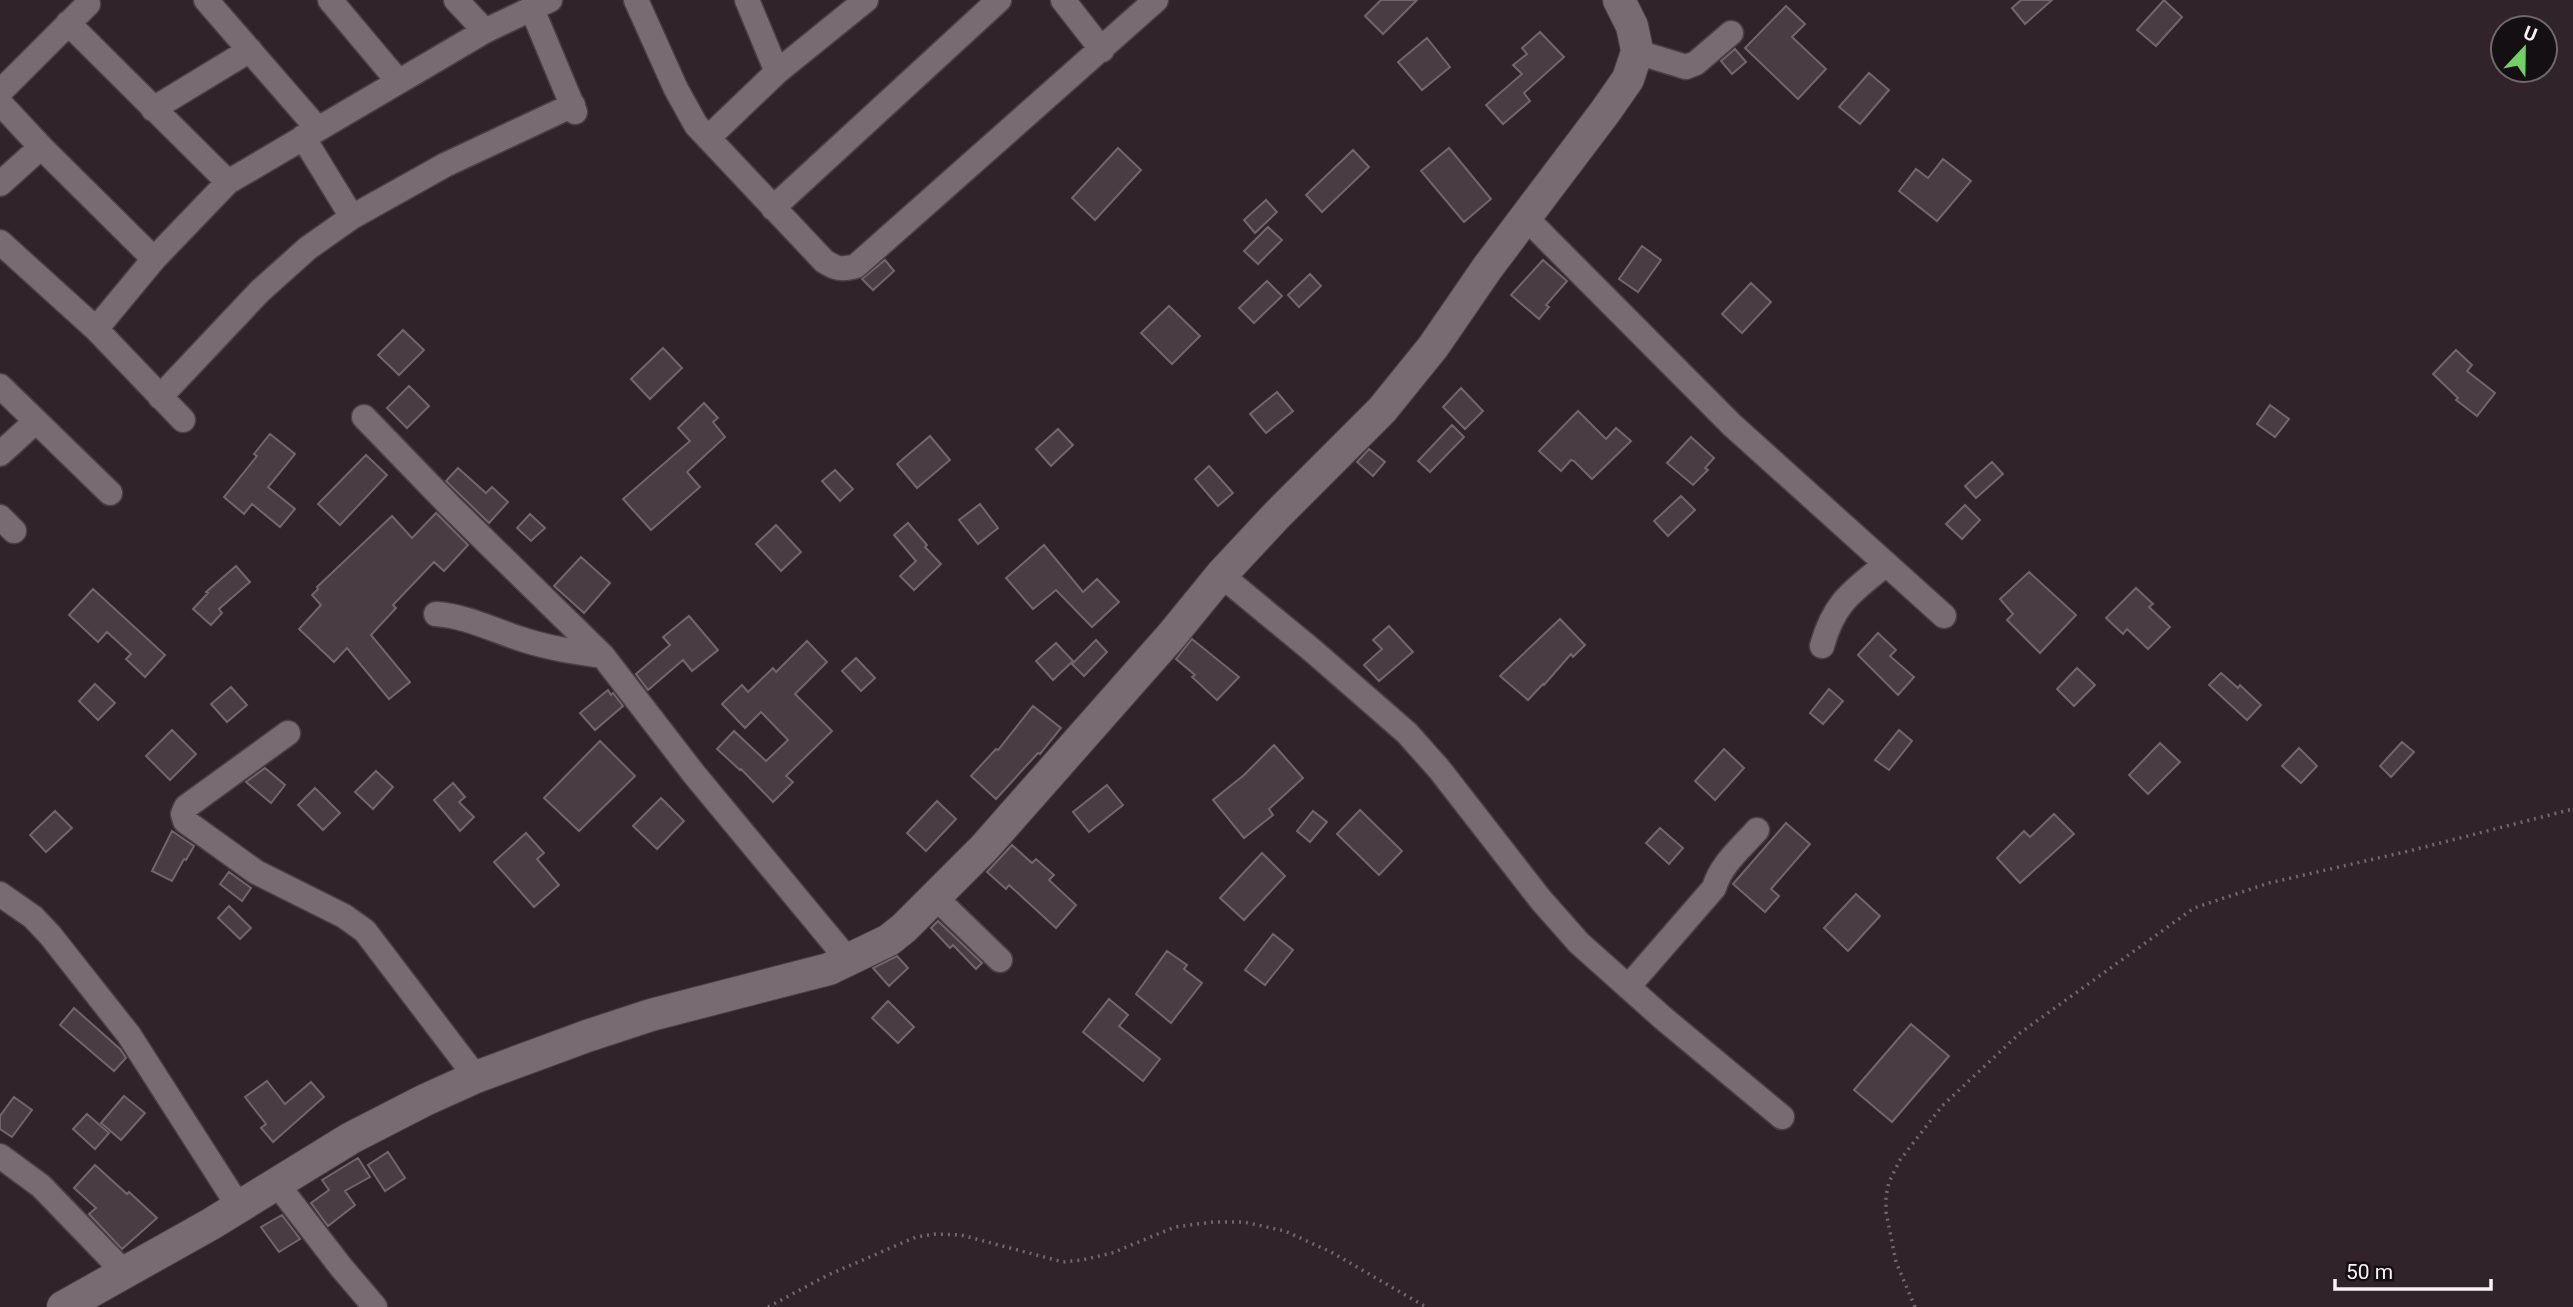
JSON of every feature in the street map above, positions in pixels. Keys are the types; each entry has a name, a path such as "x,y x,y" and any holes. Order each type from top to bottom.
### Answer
{"street":[{"path":"206,0 250,50 310,133 352,217"},
{"path":"330,0 398,81"},
{"path":"456,0 485,31"},
{"path":"636,0 681,99 696,125 824,261 843,270 856,266 1156,0"},
{"path":"747,0 777,72"},
{"path":"708,138 843,8 866,0"},
{"path":"773,208 999,0"},
{"path":"1063,0 1102,50"},
{"path":"63,1307 126,1274 351,1138 476,1077 638,1019 791,980 849,961 889,940 936,898 984,848 1172,635 1221,575 1382,410 1433,347 1525,216 1628,79 1637,52 1632,26 1619,0"},
{"path":"0,92 88,4"},
{"path":"96,329 154,259 228,182 485,31 541,5 574,108 445,165 352,217 308,248 260,291 160,397"},
{"path":"68,23 228,182"},
{"path":"1637,52 1686,67 1696,63 1731,33"},
{"path":"153,109 250,50"},
{"path":"0,103 154,259"},
{"path":"0,184 41,147"},
{"path":"1525,216 1732,425 1944,616"},
{"path":"0,242 96,329 183,420"},
{"path":"0,386 110,493"},
{"path":"364,417 451,508 603,656 694,774 849,961"},
{"path":"0,454 35,422"},
{"path":"1822,646 1828,623 1837,608 1886,564"},
{"path":"1221,575 1313,650 1407,733 1439,769 1541,900 1579,943 1782,1117"},
{"path":"436,614 464,618 557,649 603,656"},
{"path":"288,733 186,807 183,814 185,821 256,872 336,911 365,931 476,1077"},
{"path":"1628,986 1714,888 1718,874 1725,864 1757,830"},
{"path":"0,894 33,917 50,935 129,1035 239,1207"},
{"path":"936,898 1000,960"},
{"path":"0,1156 41,1186 126,1274"},
{"path":"277,1184 375,1307"}],"path":[{"path":"1915,1307 1896,1262 1886,1212 1889,1182 1900,1160 1942,1106 2020,1032 2194,908 2269,883 2573,810"},
{"path":"768,1307 828,1275 916,1237 936,1234 961,1235 1063,1262 1096,1258 1175,1227 1213,1222 1244,1222 1285,1231 1331,1252 1426,1307"}],"building":[{"path":"1381,0 1417,0 1383,34 1365,16"},
{"path":"2021,0 2052,0 2025,24 2012,8"},
{"path":"2164,0 2182,17 2156,46 2137,30"},
{"path":"1786,6 1805,24 1792,37 1826,69 1798,99 1745,48"},
{"path":"1540,32 1564,57 1524,93 1530,101 1503,124 1486,105 1522,74 1513,65 1527,54 1522,48"},
{"path":"1427,38 1450,67 1422,90 1398,62"},
{"path":"1735,49 1746,62 1732,74 1721,61"},
{"path":"1869,73 1889,90 1860,124 1839,107"},
{"path":"1118,148 1141,170 1095,220 1072,198"},
{"path":"1449,148 1491,199 1464,222 1421,171"},
{"path":"1353,150 1369,167 1322,212 1306,195"},
{"path":"1943,159 1971,181 1937,221 1899,191 1916,169 1928,178"},
{"path":"1266,200 1277,212 1255,233 1244,220"},
{"path":"1268,227 1282,240 1258,264 1244,251"},
{"path":"1642,246 1661,260 1638,292 1619,279"},
{"path":"885,260 894,271 873,290 862,279"},
{"path":"1543,260 1567,281 1546,305 1549,307 1539,319 1511,295"},
{"path":"1310,274 1321,286 1299,307 1288,295"},
{"path":"1267,281 1282,296 1254,323 1239,308"},
{"path":"1751,283 1771,302 1742,333 1722,314"},
{"path":"1169,306 1200,336 1172,364 1141,333"},
{"path":"403,330 424,350 399,375 378,355"},
{"path":"663,348 682,368 650,399 631,379"},
{"path":"2456,350 2472,365 2467,371 2495,393 2477,416 2456,400 2458,398 2433,374"},
{"path":"409,386 429,406 407,428 387,408"},
{"path":"1461,388 1483,411 1465,429 1443,407"},
{"path":"1277,392 1293,411 1266,433 1250,414"},
{"path":"704,403 718,418 713,422 725,437 687,472 700,487 651,530 623,499 690,441 678,428"},
{"path":"2270,405 2289,419 2275,437 2257,424"},
{"path":"1578,411 1606,439 1616,428 1631,441 1592,479 1574,461 1571,460 1561,471 1539,451"},
{"path":"1452,425 1464,437 1430,472 1418,461"},
{"path":"1058,429 1073,445 1051,466 1036,449"},
{"path":"270,434 295,454 268,487 295,509 280,527 252,504 244,514 224,497 257,456 254,454"},
{"path":"930,436 950,460 917,488 897,464"},
{"path":"1691,437 1714,458 1705,468 1708,470 1693,485 1667,463"},
{"path":"1369,449 1385,462 1373,476 1357,462"},
{"path":"366,455 387,475 340,525 318,504"},
{"path":"1992,462 2003,474 1976,498 1965,486"},
{"path":"1209,466 1233,493 1218,506 1195,479"},
{"path":"458,468 486,493 492,487 508,502 489,523 446,481"},
{"path":"835,470 853,489 840,501 822,481"},
{"path":"1681,496 1695,510 1668,536 1654,521"},
{"path":"980,504 998,528 978,544 959,520"},
{"path":"1965,505 1980,520 1962,539 1946,524"},
{"path":"436,513 468,545 444,571 434,562 393,605 396,608 371,635 410,682 389,699 347,648 334,662 299,629 321,605 312,595 317,587 392,516 412,538"},
{"path":"530,514 545,528 531,541 517,528"},
{"path":"908,523 941,564 914,590 900,576 916,561 894,535"},
{"path":"776,525 801,552 781,571 756,544"},
{"path":"1044,545 1083,592 1097,579 1119,602 1092,627 1056,590 1033,609 1006,578"},
{"path":"581,557 610,583 584,613 554,586"},
{"path":"236,566 250,582 219,609 222,613 211,625 193,609 208,593 206,592"},
{"path":"2029,572 2076,615 2040,653 2007,620 2013,614 2000,599"},
{"path":"2136,588 2153,604 2149,607 2170,627 2148,649 2127,629 2123,634 2106,618"},
{"path":"93,589 165,655 145,677 126,659 131,654 107,632 98,642 69,615"},
{"path":"689,616 718,650 692,671 683,660 648,690 636,674 670,645 663,637"},
{"path":"1560,619 1585,645 1573,657 1571,654 1528,700 1500,676"},
{"path":"1389,626 1413,652 1379,681 1364,665 1382,649 1373,640"},
{"path":"1878,633 1896,650 1890,656 1914,677 1898,695 1858,655"},
{"path":"1192,639 1239,677 1217,700 1192,677 1195,675 1176,659"},
{"path":"1096,640 1107,652 1084,676 1072,664"},
{"path":"807,641 827,662 795,694 832,731 786,776 793,782 773,802 717,749 734,731 766,761 788,740 761,712 745,728 722,704 742,685 748,692 773,668 776,672"},
{"path":"1056,643 1073,661 1053,680 1036,661"},
{"path":"856,658 875,678 861,691 842,671"},
{"path":"2077,668 2095,685 2074,706 2057,689"},
{"path":"2221,673 2238,688 2240,685 2261,705 2247,720 2209,685"},
{"path":"95,684 115,703 98,720 79,701"},
{"path":"231,687 247,705 227,722 211,704"},
{"path":"1829,689 1843,701 1823,724 1810,713"},
{"path":"608,690 623,706 595,730 580,713"},
{"path":"1033,706 1061,728 996,799 971,776 996,749 998,750"},
{"path":"172,730 196,754 170,780 146,756"},
{"path":"1899,730 1912,741 1889,770 1875,760"},
{"path":"600,741 635,776 579,831 544,798"},
{"path":"2402,742 2414,752 2391,777 2380,766"},
{"path":"2160,743 2180,762 2148,794 2129,775"},
{"path":"1274,745 1303,778 1269,809 1273,815 1244,838 1213,800 1244,775"},
{"path":"2299,748 2317,766 2301,783 2282,766"},
{"path":"1724,749 1744,768 1715,800 1695,781"},
{"path":"265,768 285,785 271,803 246,782"},
{"path":"376,771 393,787 373,809 355,792"},
{"path":"453,783 465,797 459,802 474,817 460,831 434,800"},
{"path":"1107,785 1123,805 1089,832 1073,812"},
{"path":"315,788 340,813 323,830 298,805"},
{"path":"661,798 684,821 657,849 633,826"},
{"path":"937,801 956,819 926,851 907,833"},
{"path":"1360,810 1402,851 1379,875 1337,834"},
{"path":"55,811 72,828 46,852 30,835"},
{"path":"1313,811 1327,822 1310,842 1297,831"},
{"path":"2054,814 2074,834 2020,883 1997,858 2024,831 2030,837"},
{"path":"1786,823 1810,844 1771,889 1779,896 1765,912 1733,884"},
{"path":"1660,828 1683,848 1669,864 1646,843"},
{"path":"172,831 194,846 172,881 152,871"},
{"path":"526,833 544,853 537,859 559,885 534,907 494,862"},
{"path":"1012,845 1032,863 1036,859 1054,875 1049,880 1076,905 1056,928 1009,885 1006,889 987,872"},
{"path":"1262,853 1285,876 1244,920 1220,898"},
{"path":"229,872 251,888 242,901 220,884"},
{"path":"1856,894 1880,916 1848,951 1824,928"},
{"path":"229,906 251,928 240,939 218,918"},
{"path":"938,921 982,963 976,969 953,945 950,948 931,928"},
{"path":"1273,934 1293,950 1265,985 1245,970"},
{"path":"1167,951 1187,965 1184,969 1202,983 1171,1023 1136,994"},
{"path":"897,956 908,968 889,986 873,968"},
{"path":"1109,999 1128,1015 1119,1026 1160,1059 1143,1081 1083,1032"},
{"path":"888,1001 914,1027 898,1043 872,1018"},
{"path":"74,1008 120,1049 126,1058 114,1071 60,1025"},
{"path":"1911,1024 1949,1056 1892,1122 1854,1090"},
{"path":"267,1081 285,1104 311,1082 324,1097 273,1142 261,1128 266,1124 245,1097"},
{"path":"124,1096 145,1113 121,1140 101,1123"},
{"path":"14,1097 32,1110 12,1137 0,1129 0,1116"},
{"path":"87,1114 109,1133 95,1149 73,1129"},
{"path":"388,1152 405,1178 385,1191 368,1165"},
{"path":"358,1158 370,1177 345,1191 355,1205 328,1226 311,1203 329,1190 322,1180"},
{"path":"95,1165 157,1218 122,1249 89,1214 96,1208 74,1188"},
{"path":"282,1215 300,1239 279,1252 261,1227"}]}
